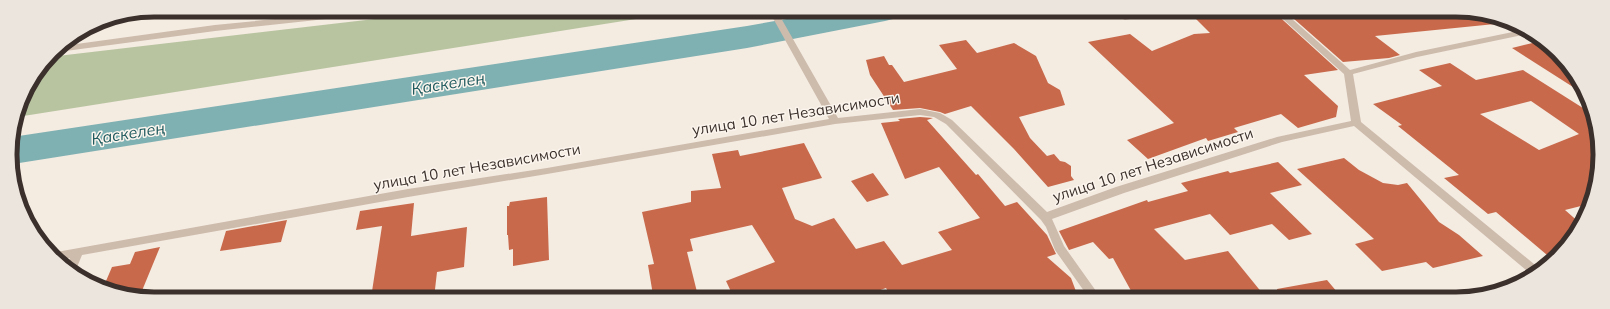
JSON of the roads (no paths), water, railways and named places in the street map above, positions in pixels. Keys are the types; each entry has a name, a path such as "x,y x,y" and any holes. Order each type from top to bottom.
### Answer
{"street":[{"path":"68,48 215,28 323,17"},
{"path":"776,17 835,121"},
{"path":"1125,18 1130,17"},
{"path":"1285,17 1348,73 1356,123 1532,269"},
{"path":"1348,73 1416,55 1520,33"},
{"name":"улица 10 лет Независимости","path":"61,255 376,199 835,121 920,112 937,115 949,122 972,143 1045,217 1120,190 1280,139 1356,123"},
{"path":"1045,217 1051,226 1059,247 1091,292"},
{"path":"72,264 77,253"}],"waterway":[{"name":"Қаскелең","path":"17,150 747,37 853,17"}]}
